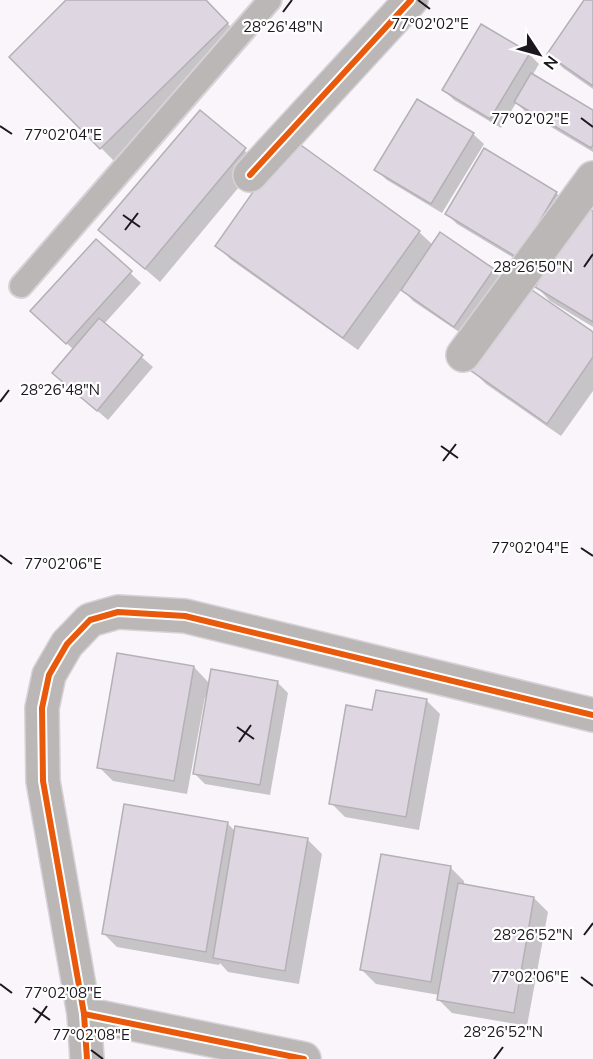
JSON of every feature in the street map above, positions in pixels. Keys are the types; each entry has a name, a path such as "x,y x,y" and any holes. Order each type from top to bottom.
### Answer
{"street":[{"path":"250,175 411,0"},
{"path":"463,355 591,185"},
{"path":"87,1059 84,1014 43,781 42,708 49,675 67,644 90,620 118,612 185,616 593,715"},
{"path":"84,1014 304,1059"}],"lane":[{"path":"21,286 270,0"}],"building":[{"path":"66,0 206,0 228,23 100,149 9,57"},
{"path":"584,0 593,0 593,86 547,54"},
{"path":"481,24 530,53 490,119 442,90"},
{"path":"531,73 593,110 593,145 591,148 514,102"},
{"path":"417,99 474,133 431,204 374,170"},
{"path":"200,110 246,148 145,269 98,230"},
{"path":"291,138 420,231 343,338 215,246"},
{"path":"484,148 557,192 518,258 445,214"},
{"path":"584,206 593,211 593,322 535,287"},
{"path":"440,232 494,269 454,327 401,290"},
{"path":"96,239 132,271 66,344 30,311"},
{"path":"529,288 593,332 593,357 547,424 470,370"},
{"path":"99,318 143,355 97,411 52,373"},
{"path":"117,653 194,666 174,781 97,768"},
{"path":"211,669 278,681 260,785 193,774"},
{"path":"376,690 427,699 406,817 329,804 346,705 372,710"},
{"path":"124,804 228,822 206,952 102,934"},
{"path":"235,826 308,838 285,971 213,958"},
{"path":"381,854 451,866 431,982 360,970"},
{"path":"458,883 534,897 514,1013 437,1000"}],"cycle path":[{"path":"250,175 411,0"},
{"path":"87,1059 84,1014 43,781 42,708 49,675 67,644 90,620 118,612 185,616 593,715"},
{"path":"84,1014 304,1059"}]}
